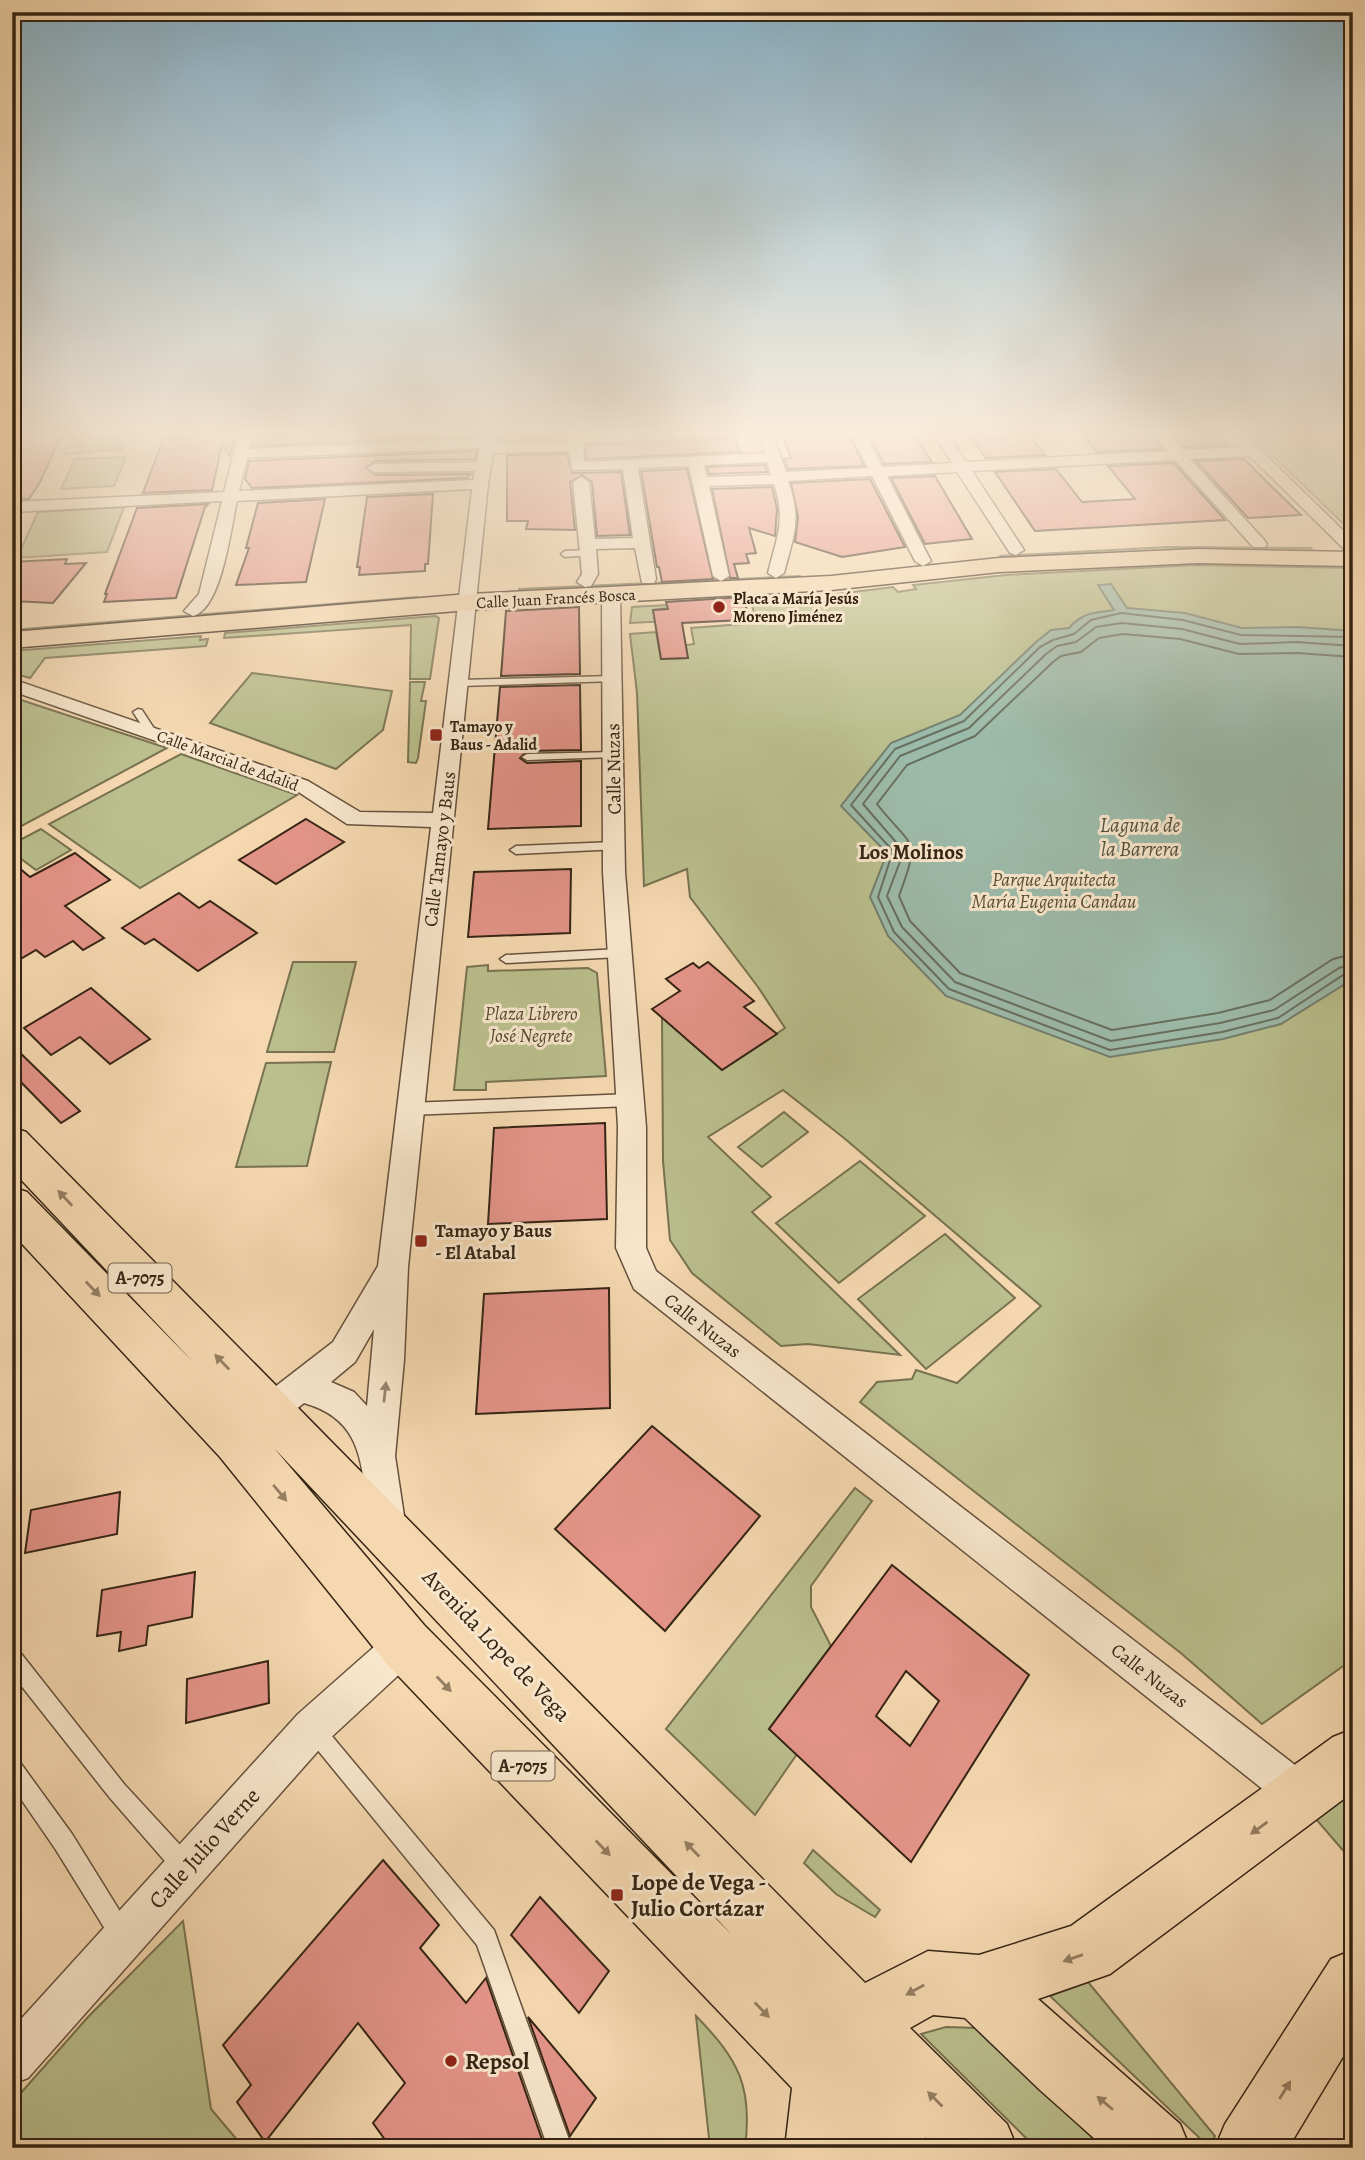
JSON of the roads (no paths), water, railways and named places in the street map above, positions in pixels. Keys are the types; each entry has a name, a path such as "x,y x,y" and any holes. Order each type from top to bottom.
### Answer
{"main road":[{"name":"Calle Juan Francés Bosca","path":"12,640 585,582 776,573 1016,550 1259,544 1352,550"},
{"name":"Calle Juan Francés Bosca","path":"12,625 193,611 469,595 611,595 831,583 999,565 1352,550"},
{"name":"Avenida Lope de Vega","path":"12,1143 270,1413 390,1532 842,2049 896,2148"},
{"name":"Avenida Lope de Vega","path":"12,1204 270,1413 405,1644 842,2049 983,2148"},
{"path":"819,2148 842,2049 928,1983 979,1987 1088,1952 1353,1757"},
{"path":"1249,2148 1353,1980"},
{"path":"979,1987 1063,2067 1156,2148"}],"street":[{"path":"193,611 207,595 222,533"},
{"name":"Calle Tamayo y Baus","path":"390,1532 378,1456 388,1360 393,1267 475,533"},
{"path":"585,582 590,574 586,533"},
{"path":"641,533 648,579"},
{"path":"711,533 721,576"},
{"path":"776,573 786,533"},
{"path":"908,533 923,561"},
{"path":"1005,533 1016,550"},
{"path":"1249,533 1259,544"},
{"path":"1335,533 1352,550"},
{"path":"588,549 642,542"},
{"name":"Calle Nuzas","path":"611,595 614,846 630,1100 631,1248 645,1280 1303,1796"},
{"name":"Calle Marcial de Adalid","path":"12,685 253,771 301,785 355,819 393,815 442,820"},
{"name":"Calle Tamayo y Baus","path":"270,1413 344,1352 393,1267"},
{"path":"270,1413 324,1392 351,1407 378,1456"},
{"name":"Calle Julio Verne","path":"12,2062 312,1728 405,1644"}],"lane":[{"path":"565,554 588,549"},
{"path":"460,683 612,679"},
{"path":"138,712 152,733"},
{"path":"527,757 612,755"},
{"path":"516,850 614,846"},
{"path":"506,959 619,953"},
{"path":"409,1109 630,1100"},
{"path":"12,1658 117,1791 186,1868"},
{"path":"312,1728 486,1938 559,2148"},
{"path":"12,1768 64,1842 123,1938"}],"water":[{"name":"Laguna de la Barrera","path":"1111,584 1127,608 1185,613 1242,628 1298,627 1353,631 1353,979 1281,1024 1223,1039 1110,1057 946,996 888,936 870,897 887,853 841,806 891,743 960,715 1051,630 1069,628 1089,614 1114,610 1098,585"}],"place":[{"name":"Placa a María Jesús Moreno Jiménez","path":"719,607"},
{"name":"Tamayo y Baus - Adalid","path":"436,735"},
{"name":"Tamayo y Baus - El Atabal","path":"421,1241"},
{"name":"Lope de Vega - Julio Cortázar","path":"617,1895"},
{"name":"Repsol","path":"451,2061"}],"district":[{"name":"Los Molinos","path":"911,852"}],"park label":[{"name":"Parque Arquitecta María Eugenia Candau","path":"1054,890"},
{"name":"Plaza Librero José Negrete","path":"531,1024"}]}
